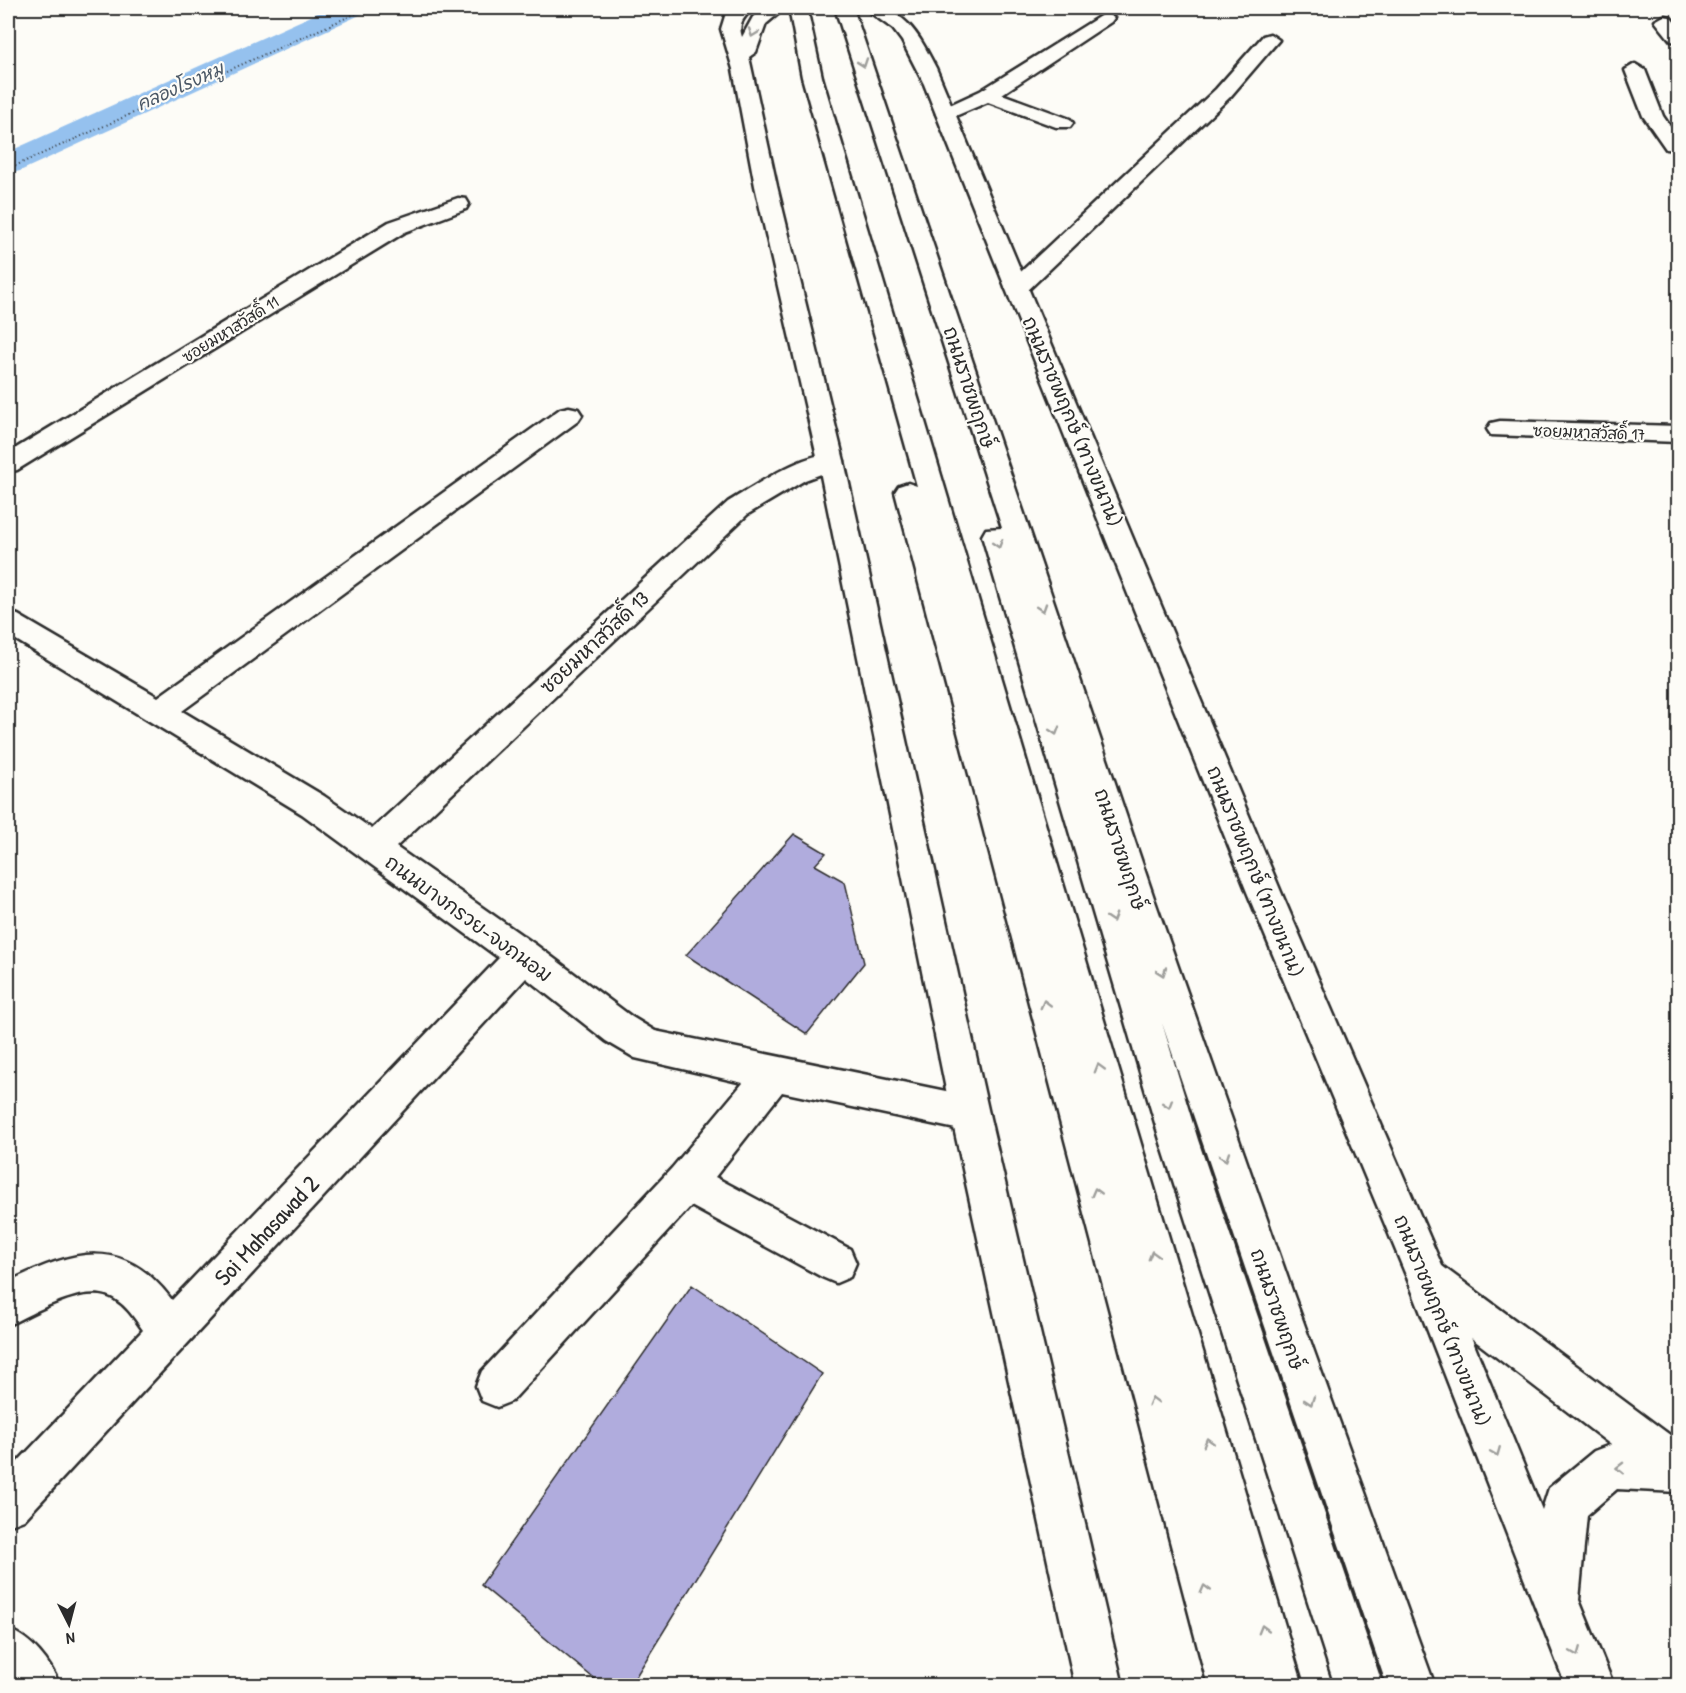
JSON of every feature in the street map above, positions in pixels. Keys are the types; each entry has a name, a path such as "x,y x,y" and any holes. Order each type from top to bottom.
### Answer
{"main road":[{"path":"743,8 735,13 729,29 742,69 766,186 831,461 970,1114 1099,1686"},
{"path":"742,69 753,28 763,15 776,8"},
{"path":"785,8 829,198 1085,1154 1232,1686"},
{"path":"798,8 815,89 1279,1686"},
{"path":"831,8 857,99 960,417 1179,1140 1359,1686"},
{"name":"ถนนราชพฤกษ์","path":"844,8 907,193 1138,901 1273,1296 1411,1686"},
{"name":"ถนนราชพฤกษ์ (ทางขนาน)","path":"873,8 881,10 900,26 921,57 946,114 1300,979 1428,1280 1590,1686"},
{"name":"ถนนราชพฤกษ์ (ทางขนาน)","path":"901,8 912,18 921,33 921,57"},
{"path":"946,114 987,95 1105,18"},
{"path":"1664,21 1678,37"},
{"path":"1017,288 1223,93 1270,40"},
{"path":"1635,69 1653,116 1677,147"},
{"path":"987,95 1063,123"},
{"name":"ซอยมหาสวัสดิ์ 11","path":"8,464 397,226 458,204"},
{"path":"159,712 569,415"},
{"name":"ซอยมหาสวัสดิ์ 17","path":"1500,429 1678,434"},
{"name":"ซอยมหาสวัสดิ์ 13","path":"373,848 738,508 796,474 831,461"},
{"name":"ถนนบางกรวย-จงถนอม","path":"8,622 314,805 524,956 619,1029 648,1046 970,1114"},
{"name":"Soi Mahasawad 2","path":"8,1504 524,956"},
{"path":"497,1386 686,1182 774,1073"},
{"path":"686,1182 836,1263"},
{"path":"8,1304 64,1278 99,1273 131,1285 171,1332"},
{"path":"1428,1280 1678,1469"},
{"path":"1557,1603 1565,1503 1610,1467 1678,1469"},
{"path":"8,1653 36,1686"}],"path":[{"path":"8,169 368,8"}],"building":[{"path":"794,834 826,853 815,865 845,882 864,963 807,1034 686,955"},
{"path":"692,1285 822,1374 630,1686 603,1686 481,1585"}],"waterway":[{"name":"คลองโรงหมู","path":"8,164 352,8"}]}
